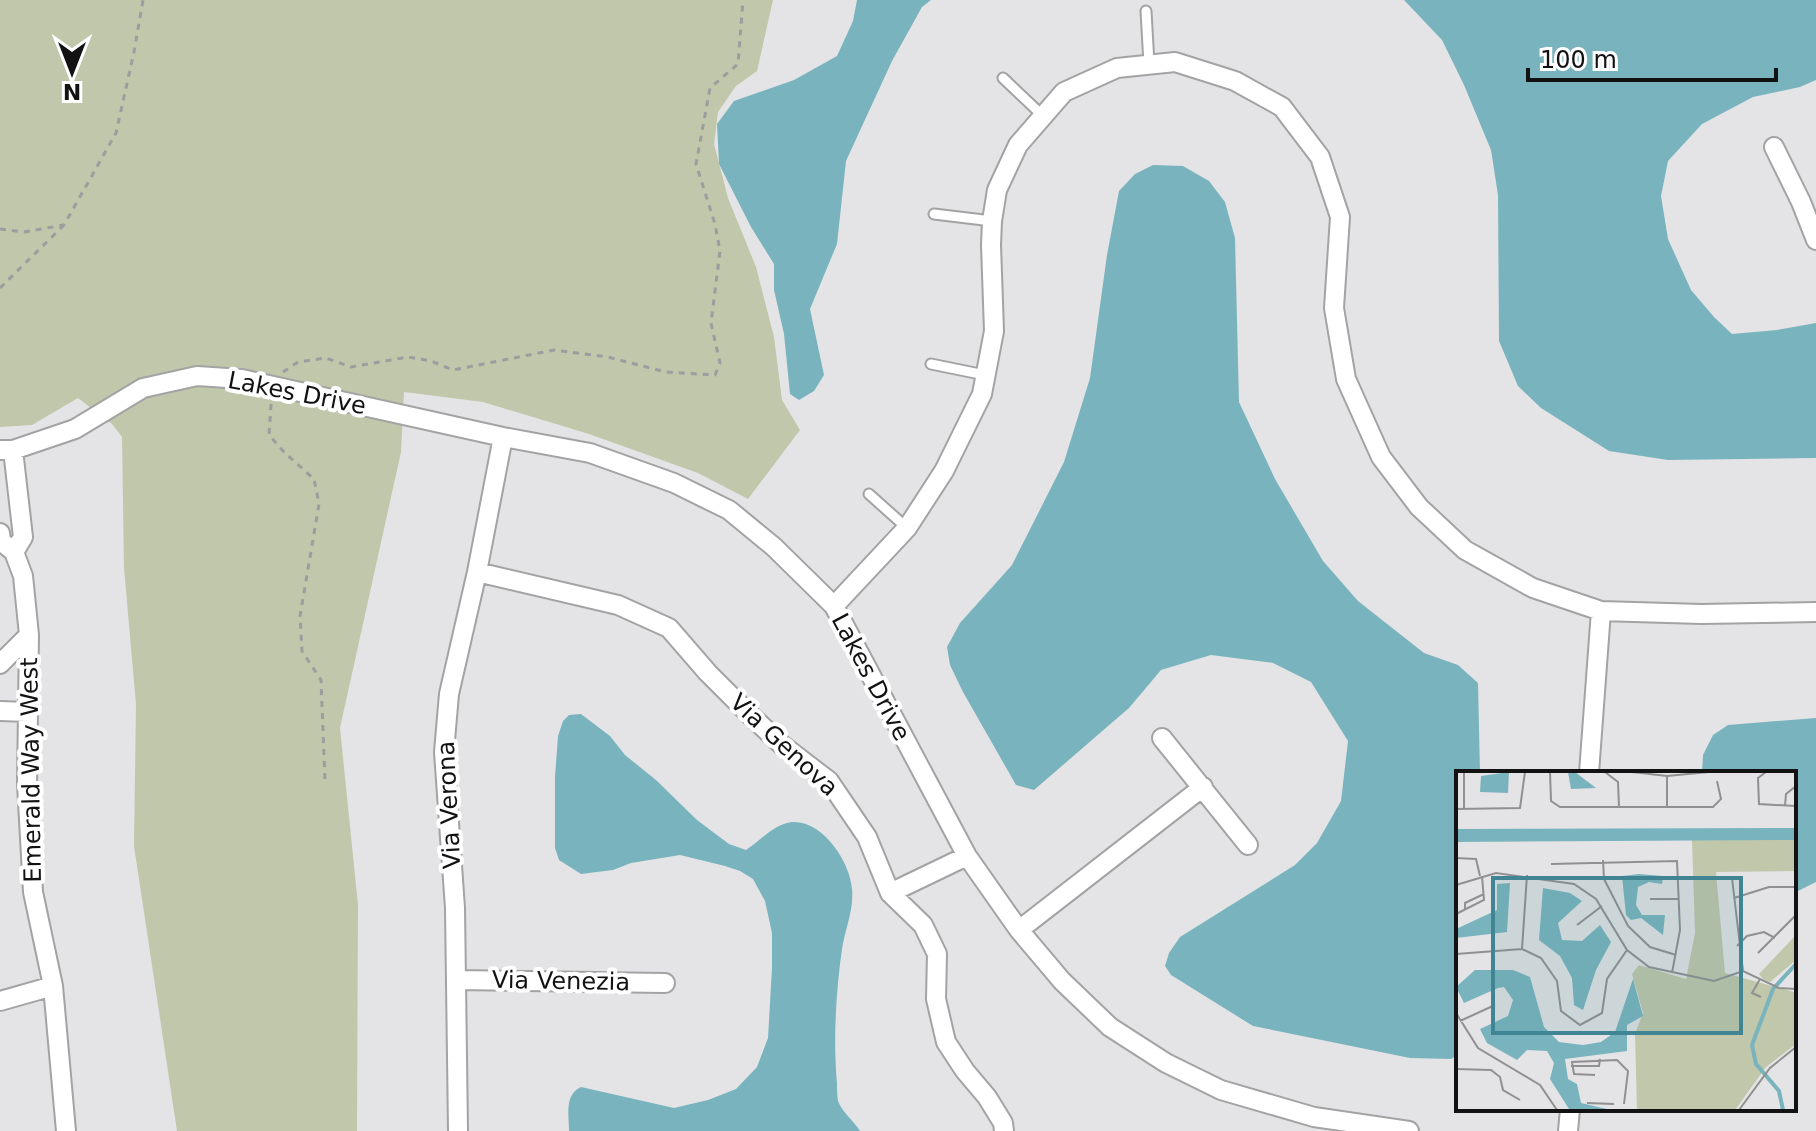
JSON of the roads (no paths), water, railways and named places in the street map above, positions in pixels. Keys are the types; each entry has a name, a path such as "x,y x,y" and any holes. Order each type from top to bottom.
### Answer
{"street":[{"path":"834,606 907,528 944,471 982,394 994,331 992,221 997,190 1018,145 1064,92 1117,68 1175,62 1235,81 1282,107 1320,157 1340,217 1334,308 1346,379 1381,457 1419,507 1465,550 1533,588 1601,611 1701,614 1816,612"},
{"path":"1774,147 1808,199 1816,240"},
{"name":"Lakes Drive","path":"6,450 75,429 143,388 197,376 242,379 503,437 590,453 674,483 729,510 774,547 834,606 967,856 1019,930 1062,981 1110,1027 1166,1063 1221,1090 1314,1117 1409,1131"},
{"name":"Via Verona","path":"458,1131 455,908 444,752 449,694 503,437"},
{"name":"Emerald Way West","path":"6,450 23,537 14,552"},
{"name":"Emerald Way West","path":"0,533 1,541 14,552 23,576 29,635 27,784 33,892 53,986 66,1131"},
{"name":"Via Genova","path":"477,572 618,605 669,628 746,711 782,745 829,781 867,837 890,893 923,925 937,954 936,999 946,1042 987,1097 1003,1123 1004,1131"},
{"path":"1589,771 1601,611"},
{"path":"0,664 29,635"},
{"path":"0,711 28,712"},
{"path":"1162,738 1248,845"},
{"path":"1019,930 1203,787"},
{"path":"890,893 967,856"},
{"name":"Via Venezia","path":"457,980 665,983"},
{"path":"0,1001 53,986"},
{"path":"1568,1131 1570,1111"}],"lane":[{"path":"1146,11 1149,64"},
{"path":"1003,78 1043,116"},
{"path":"934,214 992,221"},
{"path":"931,364 985,375"},
{"path":"869,494 907,528"}],"water":[{"path":"857,0 931,0 922,7 892,61 846,161 837,244 810,309 824,375 814,391 799,400 790,394 784,334 774,290 774,264 719,164 717,124 734,101 794,80 837,56 853,21"},
{"path":"1404,0 1816,0 1816,80 1800,87 1753,97 1702,124 1668,161 1661,196 1668,239 1691,290 1732,334 1816,323 1816,458 1668,460 1609,451 1541,408 1518,386 1499,341 1498,195 1491,150 1442,40"},
{"path":"1153,165 1183,166 1209,181 1225,202 1235,238 1239,402 1275,479 1323,561 1358,601 1424,653 1458,665 1478,683 1480,771 1456,771 1456,1056 1451,1059 1410,1058 1253,1026 1171,975 1165,966 1169,953 1180,937 1295,865 1317,843 1341,801 1348,741 1311,682 1273,663 1211,655 1161,670 1129,708 1034,790 1016,785 950,665 947,647 960,623 1012,565 1064,462 1090,378 1119,191 1135,174"},
{"path":"581,714 610,736 625,755 697,820 729,844 746,850 785,823 803,823 824,835 840,855 850,878 852,897 837,999 837,1094 840,1105 860,1131 569,1131 570,1100 581,1087 674,1108 736,1089 757,1067 768,1038 772,968 772,933 765,901 753,879 740,871 680,855 581,874 559,860 555,848 558,736 563,721 569,715"},
{"path":"1816,718 1816,882 1796,892 1796,771 1702,771 1703,755 1713,735 1728,725"}]}
